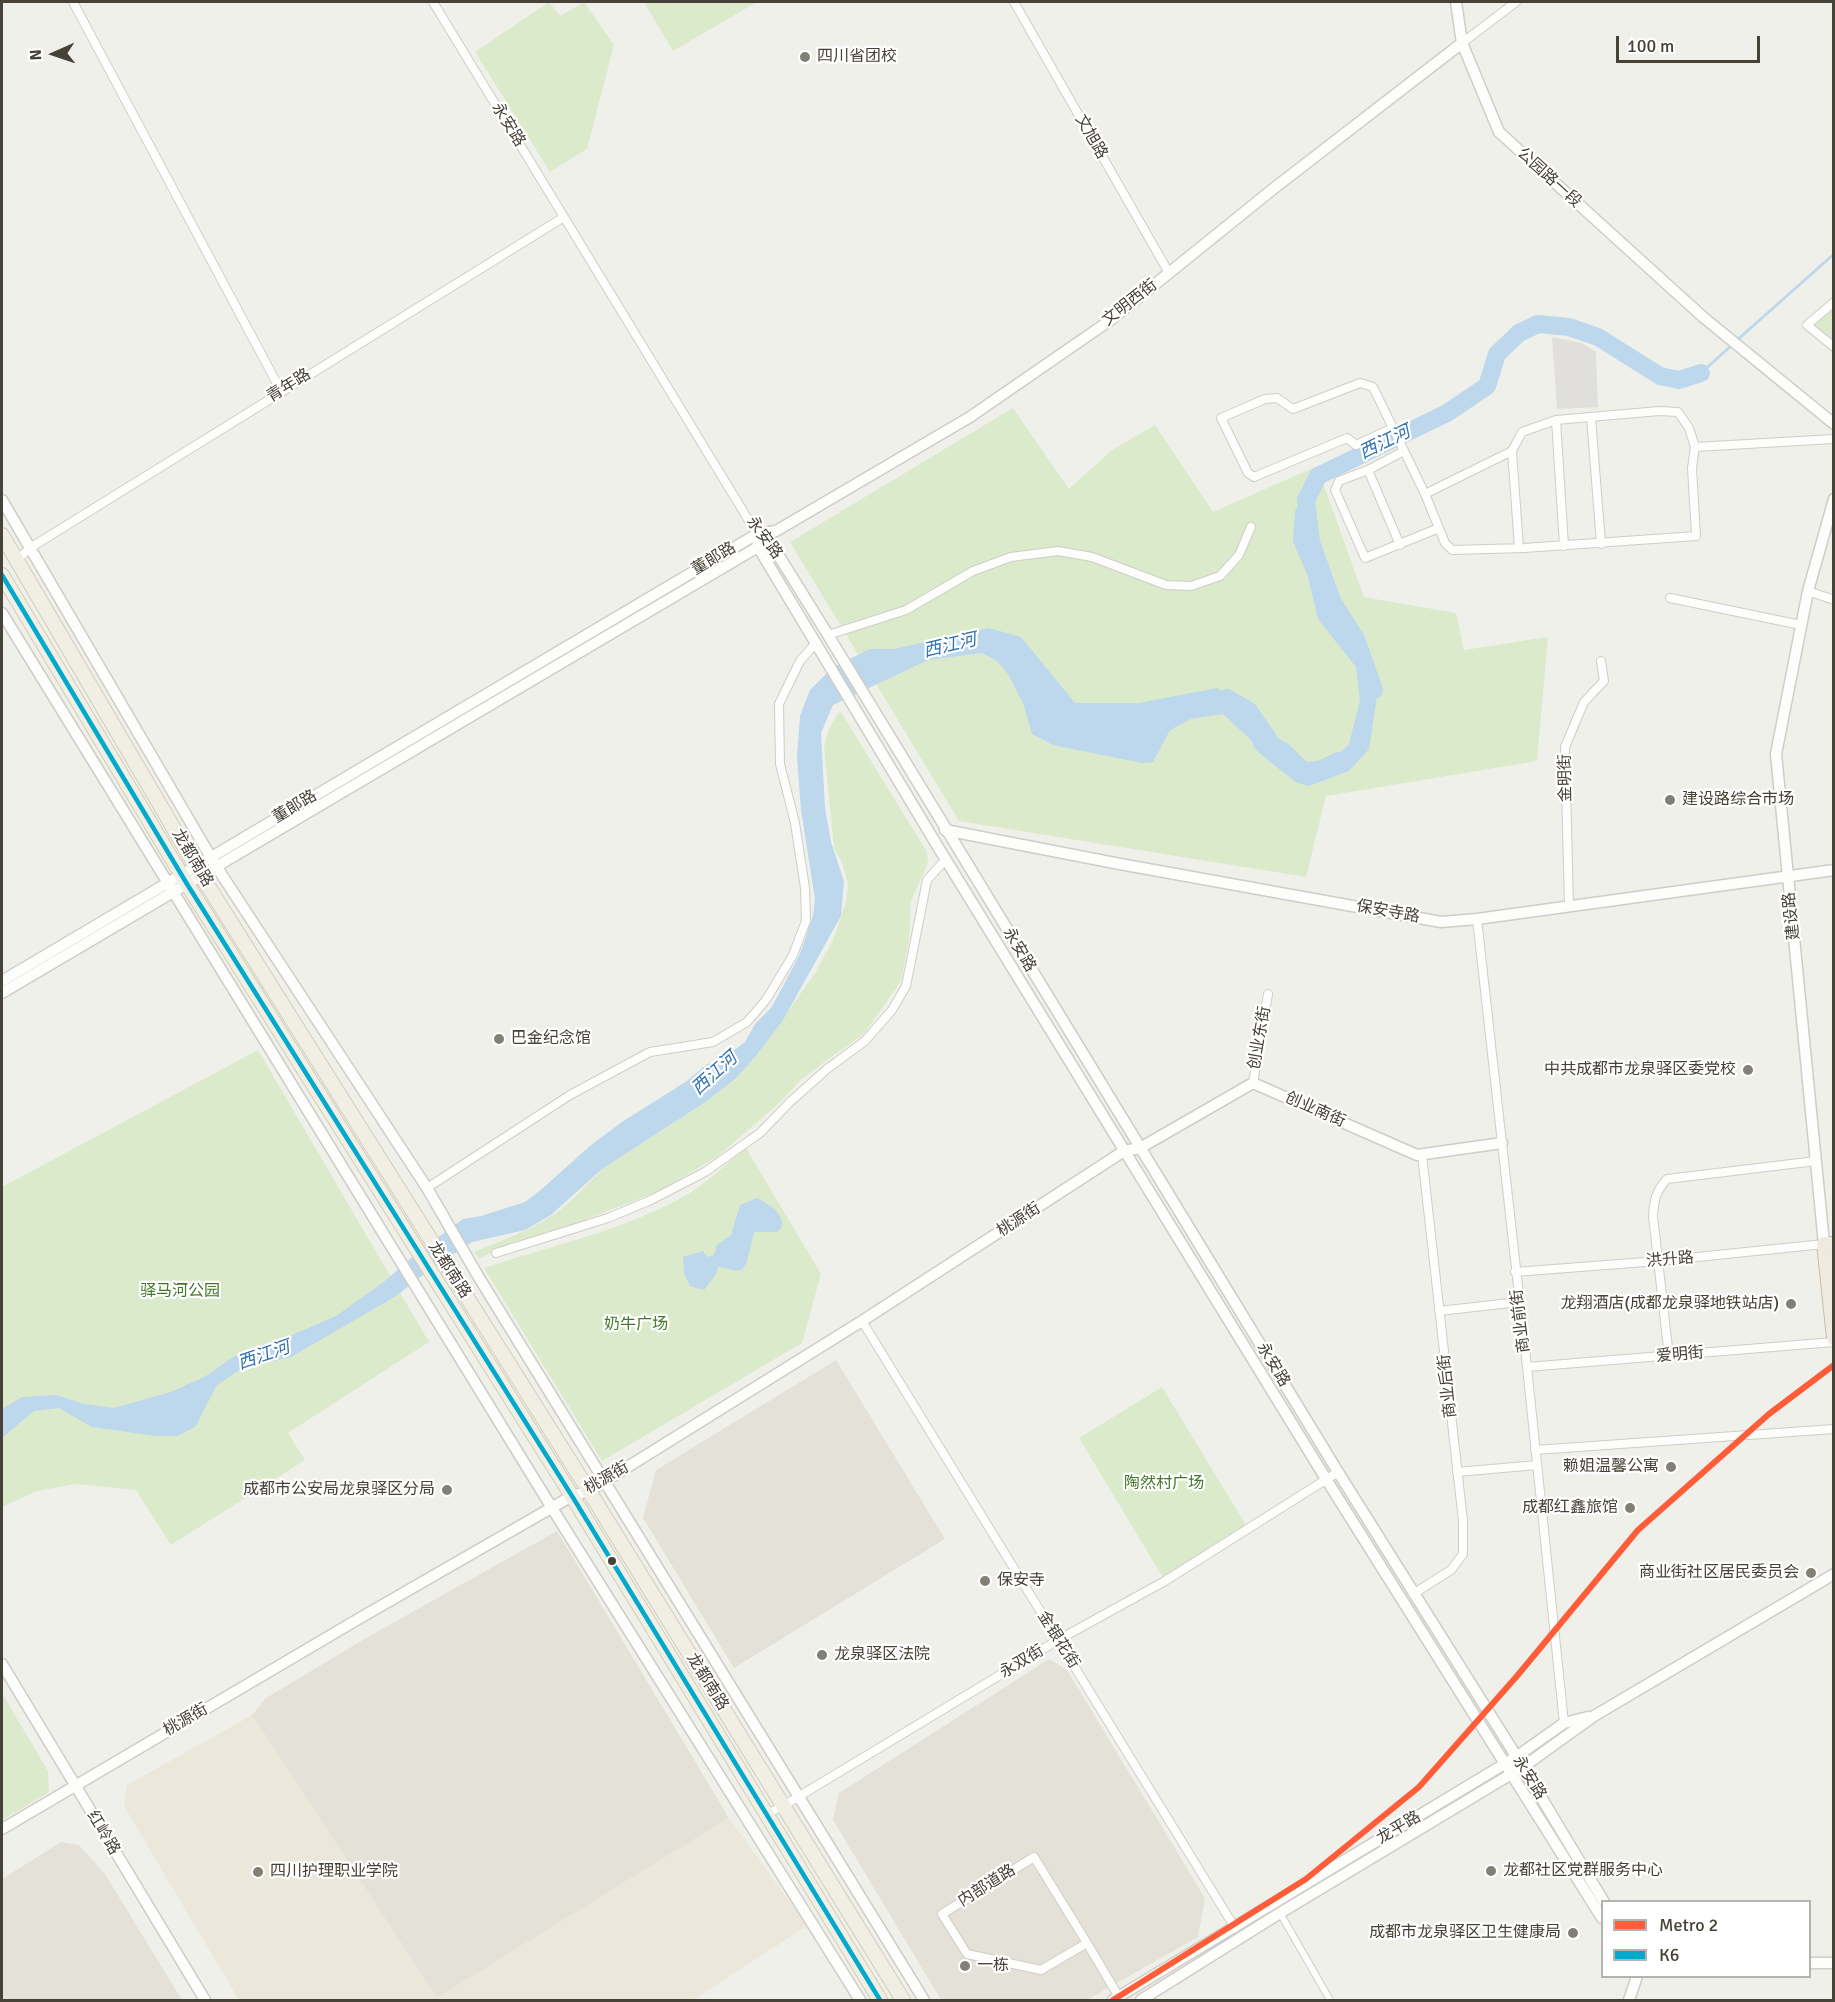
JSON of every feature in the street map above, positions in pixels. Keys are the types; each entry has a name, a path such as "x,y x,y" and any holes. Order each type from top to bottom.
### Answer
{"highway":[{"name":"建设路","path":"1829,1244 1833,1340"}],"main road":[{"name":"龙都南路","path":"2,535 199,870 589,1491 903,2001"},
{"name":"龙都南路","path":"2,575 184,879 572,1496 880,2001"}],"street":[{"path":"73,2 281,391"},
{"name":"永安路","path":"433,2 758,534 769,540 926,794 945,830 1603,1900"},
{"name":"文旭路","path":"1014,2 1169,273"},
{"name":"公园路一段","path":"1456,2 1462,43 1499,132 1703,317 1833,424"},
{"path":"1462,43 1516,2"},
{"name":"文明西街","path":"776,531 970,417 1112,319 1273,189 1462,43"},
{"name":"青年路","path":"17,560 30,548 564,217"},
{"path":"1833,302 1807,325 1833,347"},
{"path":"1394,430 1356,445 1347,438 1254,477 1248,473 1221,418 1264,399 1277,398 1293,409 1360,383 1373,387 1394,430 1402,447 1425,494 1445,543 1452,550 1519,548 1601,544 1696,536 1692,468 1695,447 1689,428 1678,412 1659,411 1556,420 1522,432 1512,451 1519,548"},
{"path":"1591,417 1601,544"},
{"path":"1556,420 1564,546"},
{"path":"1695,447 1833,439"},
{"path":"1402,447 1368,470 1339,481 1335,490 1365,558 1439,528"},
{"path":"1425,494 1512,451"},
{"path":"1368,470 1400,545"},
{"name":"建设路","path":"1829,1244 1816,1161 1776,754 1808,591 1833,499"},
{"path":"2,500 213,862 427,1188 478,1276 924,2001"},
{"path":"828,635 906,610 973,571 1011,557 1058,551 1092,557 1166,585 1191,586 1220,576 1239,555 1251,527"},
{"name":"董郞路","path":"213,862 758,534 776,531"},
{"name":"董郞路","path":"2,993 199,870 758,547 769,540 776,531"},
{"path":"758,534 758,547 815,644 1124,1151 1326,1479 1601,1916"},
{"path":"1808,591 1833,600"},
{"path":"1670,598 1801,626"},
{"path":"2,614 552,1508 860,2001"},
{"path":"427,1188 570,1095 650,1052 714,1042 747,1022 766,1000 793,955 806,921 805,888 796,834 780,764 779,704 800,661 815,644"},
{"name":"金明街","path":"1569,906 1564,747 1584,702 1604,681 1601,661"},
{"name":"保安寺路","path":"945,830 1441,922 1833,870"},
{"path":"495,1253 608,1218 651,1200 705,1172 760,1133 820,1075 865,1041 892,1010 906,986 927,880 946,859"},
{"name":"董郞路","path":"2,981 171,888"},
{"name":"商业前街","path":"1477,919 1564,1723"},
{"name":"创业东街","path":"1253,1083 1268,994"},
{"path":"1140,1148 1253,1083"},
{"name":"创业南街","path":"1253,1083 1417,1155 1502,1143"},
{"name":"桃源街","path":"2,1829 370,1612 572,1496 589,1491 862,1321 1124,1151 1140,1148"},
{"name":"商业后街","path":"1413,1594 1451,1570 1463,1554 1463,1521 1422,1155"},
{"path":"1669,1357 1653,1216 1654,1200 1658,1188 1667,1179 1816,1161"},
{"name":"洪升路","path":"1515,1272 1829,1244"},
{"path":"1439,1311 1519,1302"},
{"name":"金银花街","path":"862,1321 1235,1928"},
{"name":"爱明街","path":"1527,1367 1669,1357 1833,1340"},
{"path":"1535,1450 1833,1429"},
{"path":"1457,1472 1537,1465"},
{"name":"永双街","path":"767,1814 1058,1640 1165,1581 1338,1472"},
{"name":"龙平路","path":"1116,1999 1833,1574"},
{"name":"红岭路","path":"2,1664 205,2001"},
{"name":"龙平路","path":"1519,1762 1564,1723 1594,1716"},
{"name":"龙平路","path":"1141,2001 1508,1768"},
{"name":"内部道路","path":"1087,1943 1041,1970 967,1954 942,1914 1034,1857 1087,1943 1116,1999"},
{"path":"1280,1913 1330,2001"},
{"path":"1811,1963 1833,1963"},
{"path":"1629,2001 1637,1978"}],"shaded area":[{"path":"1552,337 1581,343 1596,352 1598,407 1557,409"},
{"path":"836,1360 945,1539 734,1668 643,1518 656,1470"},
{"path":"557,1531 729,1818 437,1998 252,1715 266,1698 366,1638"},
{"path":"1049,1659 1067,1670 1205,1898 1198,1937 1087,2000 941,2000 833,1820 839,1793"},
{"name":"四川护理职业学院","path":"252,1715 437,1998 729,1818 807,1926 693,2000 239,2000 124,1806 127,1785"},
{"path":"61,1842 79,1845 105,1874 182,2000 2,2000 2,1879"}],"green space":[{"path":"549,2 560,16 584,2 614,45 587,149 550,172 475,52"},
{"path":"644,2 757,2 673,51"},
{"path":"1833,302 1833,347 1807,325"},
{"path":"1013,408 1069,489 1112,450 1155,425 1213,512 1317,466 1364,597 1456,613 1464,650 1548,637 1537,761 1326,796 1306,877 959,821 790,542"},
{"path":"841,712 927,852 928,863 911,901 909,940 901,981 864,1034 801,1080 777,1105 717,1157 659,1191 564,1228 507,1244 479,1259 474,1252 522,1232 550,1217 571,1201 602,1169 704,1103 756,1056 815,973 832,942 846,902 848,884 842,863 834,848 824,748 828,731 838,713"},
{"name":"驿马河公园","path":"258,1050 429,1342 288,1433 305,1460 171,1545 136,1490 76,1484 37,1491 2,1507 2,1187"},
{"name":"奶牛广场","path":"746,1148 821,1274 802,1343 602,1461 484,1268 589,1236 641,1217 696,1189"},
{"name":"陶然村广场","path":"1162,1387 1249,1530 1165,1581 1079,1438"},
{"path":"2,1693 48,1771 49,1792 2,1820"}],"water":[{"path":"1305,493 1306,537 1320,554 1329,593 1378,691 1369,749 1349,771 1309,786 1297,783 1255,749 1251,740 1223,714 1191,719 1170,730 1153,762 1142,763 1053,745 1032,734 1023,703 1008,674 997,661 982,653 928,660 833,705 821,733 825,808 831,842 844,881 841,916 783,1020 736,1078 704,1103 602,1169 551,1215 525,1230 472,1242 432,1268 396,1296 291,1357 241,1369 217,1385 195,1427 177,1436 156,1436 92,1427 59,1408 34,1411 2,1438 2,1409 22,1397 56,1395 84,1404 114,1408 171,1392 206,1376 233,1357 276,1342 336,1316 385,1281 419,1251 463,1219 481,1216 525,1202 591,1145 622,1122 687,1081 706,1065 729,1054 745,1042 755,1024 771,1008 781,990 800,954 813,916 815,899 801,810 797,757 800,716 810,690 832,668 870,649 894,649 989,628 1021,637 1075,703 1139,703 1217,688 1243,703 1264,738 1291,755 1313,773 1331,762 1349,744 1360,701 1356,667 1318,619 1308,577 1293,541 1295,511"},
{"path":"757,1198 778,1213 782,1227 777,1232 754,1232 747,1262 742,1270 718,1267 716,1274 704,1290 690,1286 684,1273 683,1257 703,1251 707,1257 714,1255 717,1245 731,1235 740,1205"}],"waterway":[{"name":"西江河","path":"1736,341 1834,254"},
{"name":"西江河","path":"1374,690 1356,639 1332,601 1311,542 1306,500 1318,476 1447,413 1487,386 1497,354 1519,333 1538,324 1569,327 1598,337 1660,376 1679,380 1701,373"},
{"name":"西江河","path":"1701,373 1732,345"},
{"name":"西江河","path":"1227,698 1249,711 1273,746 1284,752 1303,771 1320,770 1339,761"}],"metro line":[{"name":"2","path":"1113,2000 1306,1879 1419,1787 1517,1676 1638,1530 1769,1414 1834,1365"}],"transit line":[{"name":"K6","path":"2,575 187,884 572,1496 880,2000"}],"place":[{"name":"四川省团校","path":"805,57"},
{"name":"建设路综合市场","path":"1670,800"},
{"name":"巴金纪念馆","path":"499,1039"},
{"name":"中共成都市龙泉驿区委党校","path":"1748,1070"},
{"name":"龙翔酒店(成都龙泉驿地铁站店)","path":"1791,1304"},
{"name":"赖姐温馨公寓","path":"1671,1467"},
{"name":"成都市公安局龙泉驿区分局","path":"447,1490"},
{"name":"成都红鑫旅馆","path":"1630,1508"},
{"name":"商业街社区居民委员会","path":"1811,1573"},
{"name":"保安寺","path":"985,1581"},
{"name":"龙泉驿区法院","path":"822,1655"},
{"name":"龙都社区党群服务中心","path":"1491,1871"},
{"name":"四川护理职业学院","path":"258,1872"},
{"name":"成都市龙泉驿区卫生健康局","path":"1573,1933"},
{"name":"一栋","path":"965,1966"}]}
